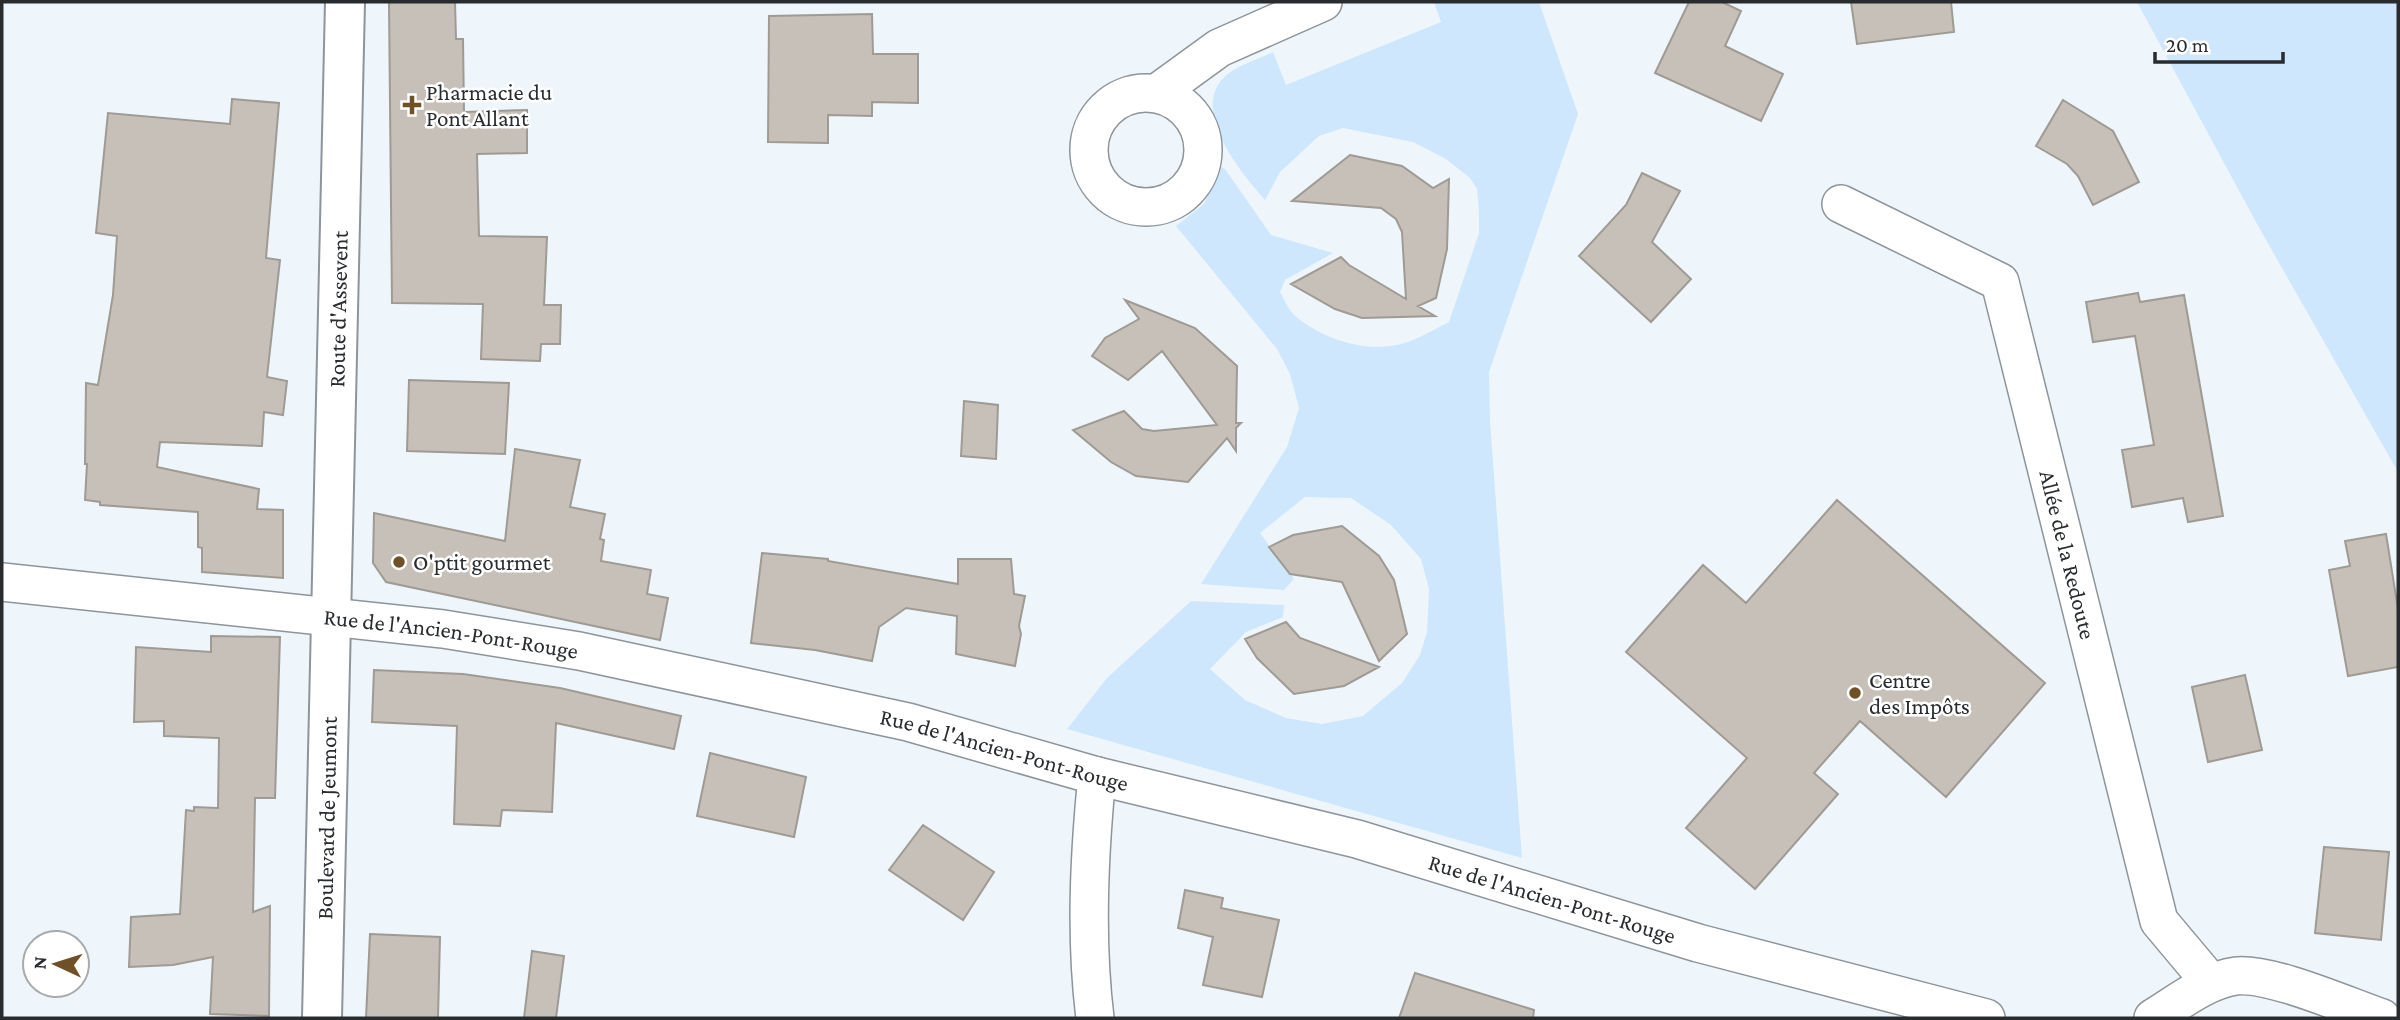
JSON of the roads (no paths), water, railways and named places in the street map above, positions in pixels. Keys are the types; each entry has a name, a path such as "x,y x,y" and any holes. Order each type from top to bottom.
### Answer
{"street":[{"name":"Route d'Assevent","path":"331,617 345,2"},
{"path":"1157,93 1219,48 1323,2"},
{"name":"Allée de la Redoute","path":"1841,204 2000,282 2159,921 2211,983"},
{"name":"Rue de l'Ancien-Pont-Rouge","path":"2,582 443,629 579,651 908,722 1097,776 1357,839 1698,943 1986,1018"},
{"name":"Boulevard de Jeumont","path":"322,1018 331,617"},
{"path":"1095,1018 1091,984 1089,893 1097,776"},
{"path":"2153,1018 2211,983 2236,976 2267,978 2345,1011 2382,1018"}],"place":[{"name":"Pharmacie du Pont Allant","path":"412,105"},
{"name":"O'ptit gourmet","path":"399,562"},
{"name":"Centre des Impôts","path":"1855,693"}]}
